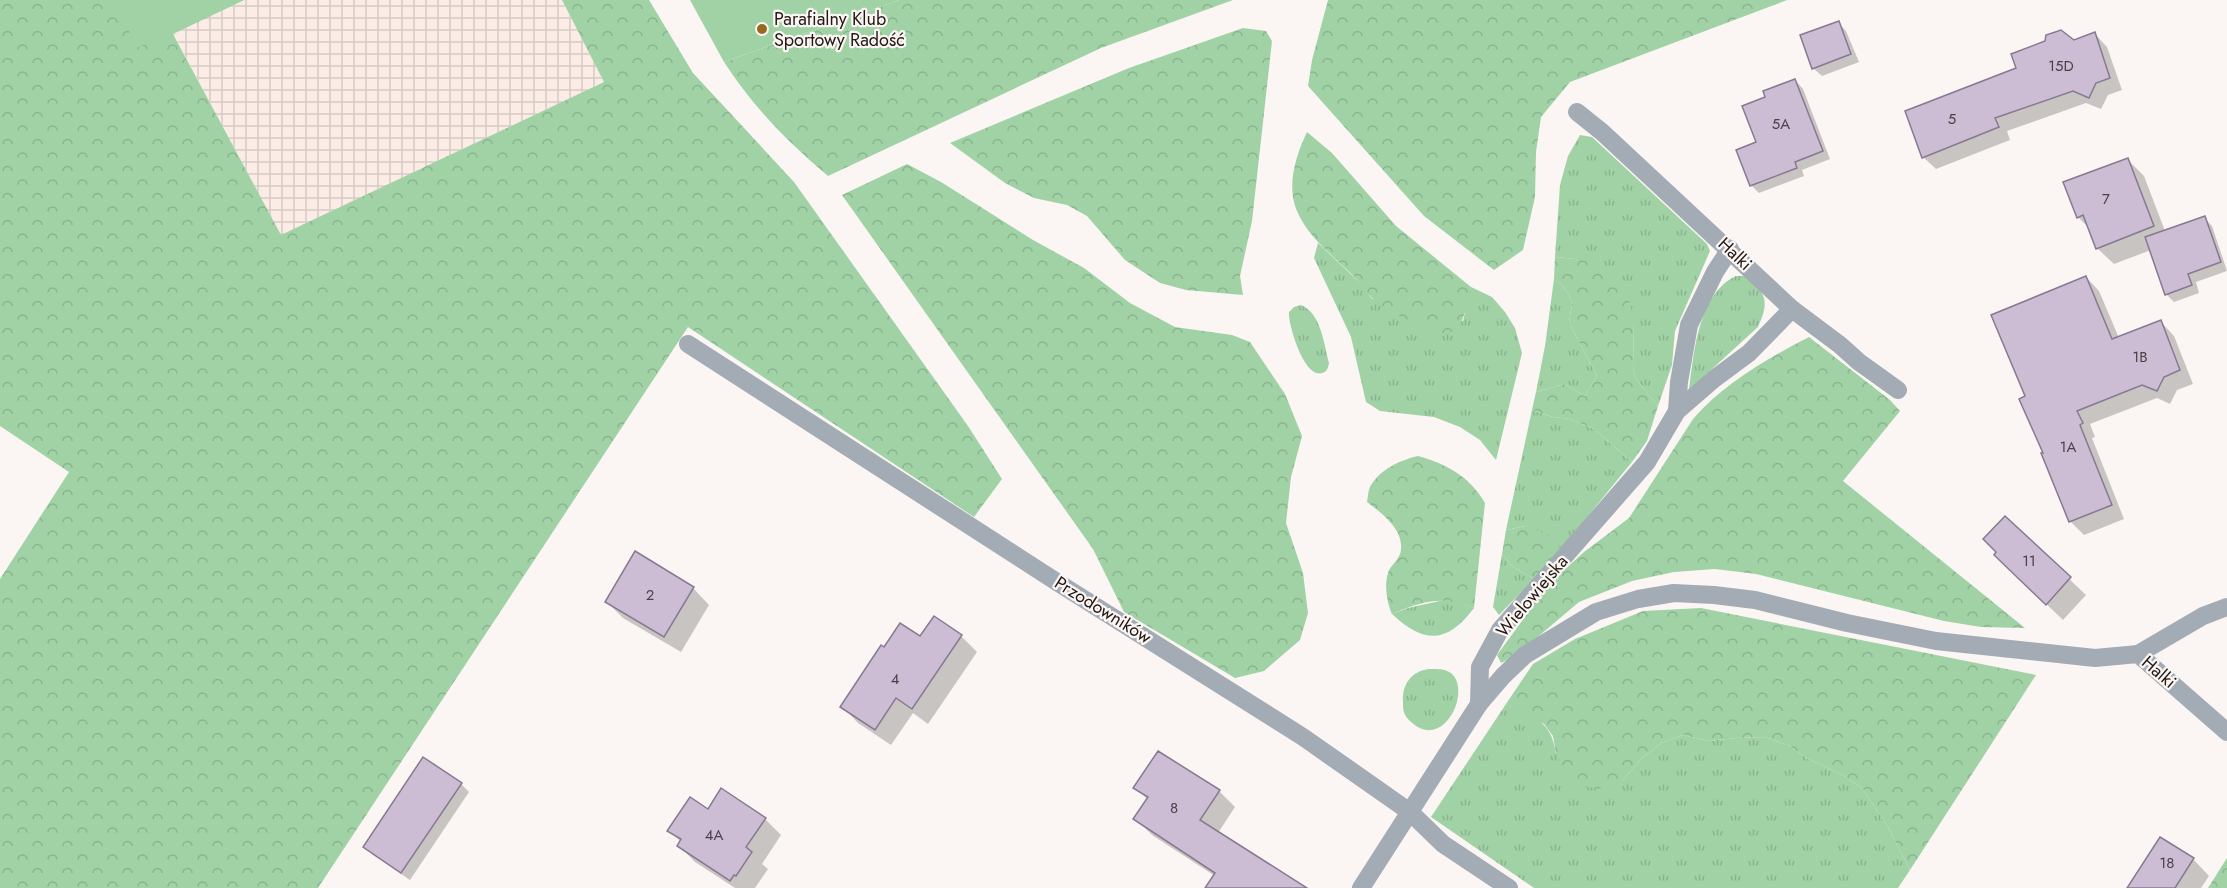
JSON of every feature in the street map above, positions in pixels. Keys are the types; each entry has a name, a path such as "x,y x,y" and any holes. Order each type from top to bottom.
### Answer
{"street":[{"name":"Halki","path":"1577,112 1730,249 1792,309 1898,390"},
{"name":"Wielowiejska","path":"1677,411 1679,382 1689,325 1715,272 1730,249"},
{"name":"Wielowiejska","path":"1479,704 1480,667 1500,630 1647,462 1677,411 1749,353 1792,309"},
{"name":"Przodowników","path":"688,344 1060,584 1240,695 1410,812 1443,844 1509,888"},
{"name":"Halki","path":"1479,704 1525,655 1563,630 1596,612 1638,599 1674,593 1755,600 1847,623 1936,641 2095,658 2138,654 2227,732"},
{"path":"2138,654 2203,616 2227,607"},
{"path":"1361,888 1479,704"}],"shaded area":[{"path":"244,0 562,0 604,82 281,236 173,33"}],"green space":[{"path":"0,0 244,0 173,34 281,235 604,82 562,0 649,0 693,73 794,182 968,426 1002,479 974,517 688,327 318,888 0,888 0,579 69,472 0,426"},
{"path":"116,0 244,0 136,48"},
{"name":"Parafialny Klub Sportowy Radość","path":"690,0 899,0 724,62"},
{"path":"899,0 1233,0 1101,48 828,176 772,123 747,95 724,62"},
{"path":"1328,0 1787,0 1570,82 1541,117 1536,152 1535,197 1523,250 1494,270 1424,216 1308,86 1312,60"},
{"path":"1243,28 1266,31 1272,41 1252,221 1240,276 1243,295 1186,290 1160,283 1125,260 1087,216 1067,205 1034,198 1005,183 950,143 1129,68"},
{"path":"1307,132 1332,153 1396,226 1471,287 1468,305 1458,330 1442,334 1434,333 1377,302 1309,231 1297,211 1292,191 1296,161"},
{"path":"1580,135 1592,137 1707,244 1710,251 1675,331 1672,365 1658,406 1636,379 1633,368 1634,320 1576,259 1555,257 1560,185 1568,156"},
{"path":"907,164 1084,268 1130,303 1175,327 1232,335 1250,342 1285,394 1302,436 1291,477 1286,523 1303,573 1308,613 1300,640 1264,671 1235,678 1124,612 1093,549 842,195"},
{"path":"1318,243 1358,281 1372,299 1463,321 1471,287 1492,297 1505,312 1515,328 1522,353 1496,460 1480,440 1460,427 1434,417 1380,411 1366,402 1351,337 1314,258"},
{"path":"1555,257 1599,264 1616,275 1628,296 1634,320 1633,368 1636,379 1658,406 1647,441 1632,462 1594,429 1570,419 1553,417 1532,410 1536,392 1564,384 1585,396 1597,376 1569,323 1572,304 1569,295 1554,279"},
{"path":"1736,276 1747,276 1762,293 1765,304 1762,318 1758,327 1689,390 1696,342 1706,310 1713,296"},
{"path":"1554,279 1569,295 1572,304 1569,323 1597,376 1585,396 1564,384 1536,392"},
{"path":"1301,305 1313,315 1321,330 1329,363 1327,370 1322,373 1315,373 1309,368 1294,338 1289,312"},
{"path":"1809,337 1890,400 1900,411 1843,481 2025,628 1981,627 1944,621 1756,574 1715,569 1674,572 1632,581 1579,602 1515,656 1501,663 1497,655 1549,584 1584,552 1629,518 1693,419 1705,406 1747,373"},
{"path":"1532,410 1553,417 1570,419 1594,429 1632,462 1561,549 1526,526 1506,530"},
{"path":"1418,456 1439,463 1457,473 1472,486 1485,503 1474,608 1452,602 1433,601 1392,614 1390,610 1386,583 1389,570 1401,553 1401,541 1390,522 1367,502 1368,492 1374,481 1384,471 1397,463"},
{"path":"1526,526 1551,536 1561,549 1534,579 1512,566 1502,554 1506,530"},
{"path":"1502,554 1512,566 1534,579 1499,615 1493,607"},
{"path":"1444,600 1456,601 1474,608 1464,620 1445,634 1425,635 1404,624 1392,614 1408,608"},
{"path":"1701,608 2036,675 1910,870 1888,827 1862,788 1839,773 1806,758 1790,746 1765,737 1708,741 1683,735 1661,743 1642,758 1623,780 1599,789 1580,785 1564,772 1556,754 1553,736 1544,724 1506,704 1533,664 1575,639 1643,611"},
{"path":"1428,669 1451,673 1457,682 1458,693 1451,717 1432,730 1421,728 1408,719 1403,706 1406,684 1412,676"},
{"path":"1506,704 1540,721 1546,727 1554,743 1556,754 1623,780 1642,758 1661,743 1683,735 1708,741 1765,737 1790,746 1806,758 1839,773 1862,788 1888,827 1910,870 1898,888 1534,888 1431,817"},
{"path":"2227,858 2227,888 2208,888"}],"building":[{"path":"1839,21 1851,54 1812,69 1800,35"},
{"path":"2061,30 2074,40 2095,32 2110,78 2096,83 2089,98 2073,91 1995,118 1999,127 1922,158 1905,111 2016,68 2011,54 2045,41 2046,35"},
{"path":"1795,79 1823,151 1795,162 1797,168 1750,186 1736,150 1756,142 1742,106 1765,97 1763,91"},
{"path":"2128,158 2154,226 2096,249 2083,215 2077,218 2063,182"},
{"path":"2205,216 2221,262 2188,274 2192,285 2165,295 2145,237"},
{"path":"2086,276 2112,339 2161,320 2180,370 2164,377 2157,391 2142,385 2077,411 2083,423 2080,425 2112,505 2069,522 2041,453 2043,453 2019,399 2025,396 1991,315"},
{"path":"2005,516 2071,577 2046,605 1994,555 1996,552 1983,539"},
{"path":"635,551 694,587 664,637 605,602"},
{"path":"934,616 962,635 912,709 896,698 875,730 840,707 881,645 884,647 900,623 920,636"},
{"path":"1158,751 1220,790 1200,820 1307,888 1205,888 1215,873 1133,819 1148,797 1133,788"},
{"path":"423,757 462,783 401,873 363,847"},
{"path":"721,788 766,818 746,847 752,852 730,881 677,846 681,839 667,831 690,797 708,809"},
{"path":"2160,837 2194,858 2175,888 2127,888"}],"place":[{"name":"Parafialny Klub Sportowy Radość","path":"762,29"}]}
